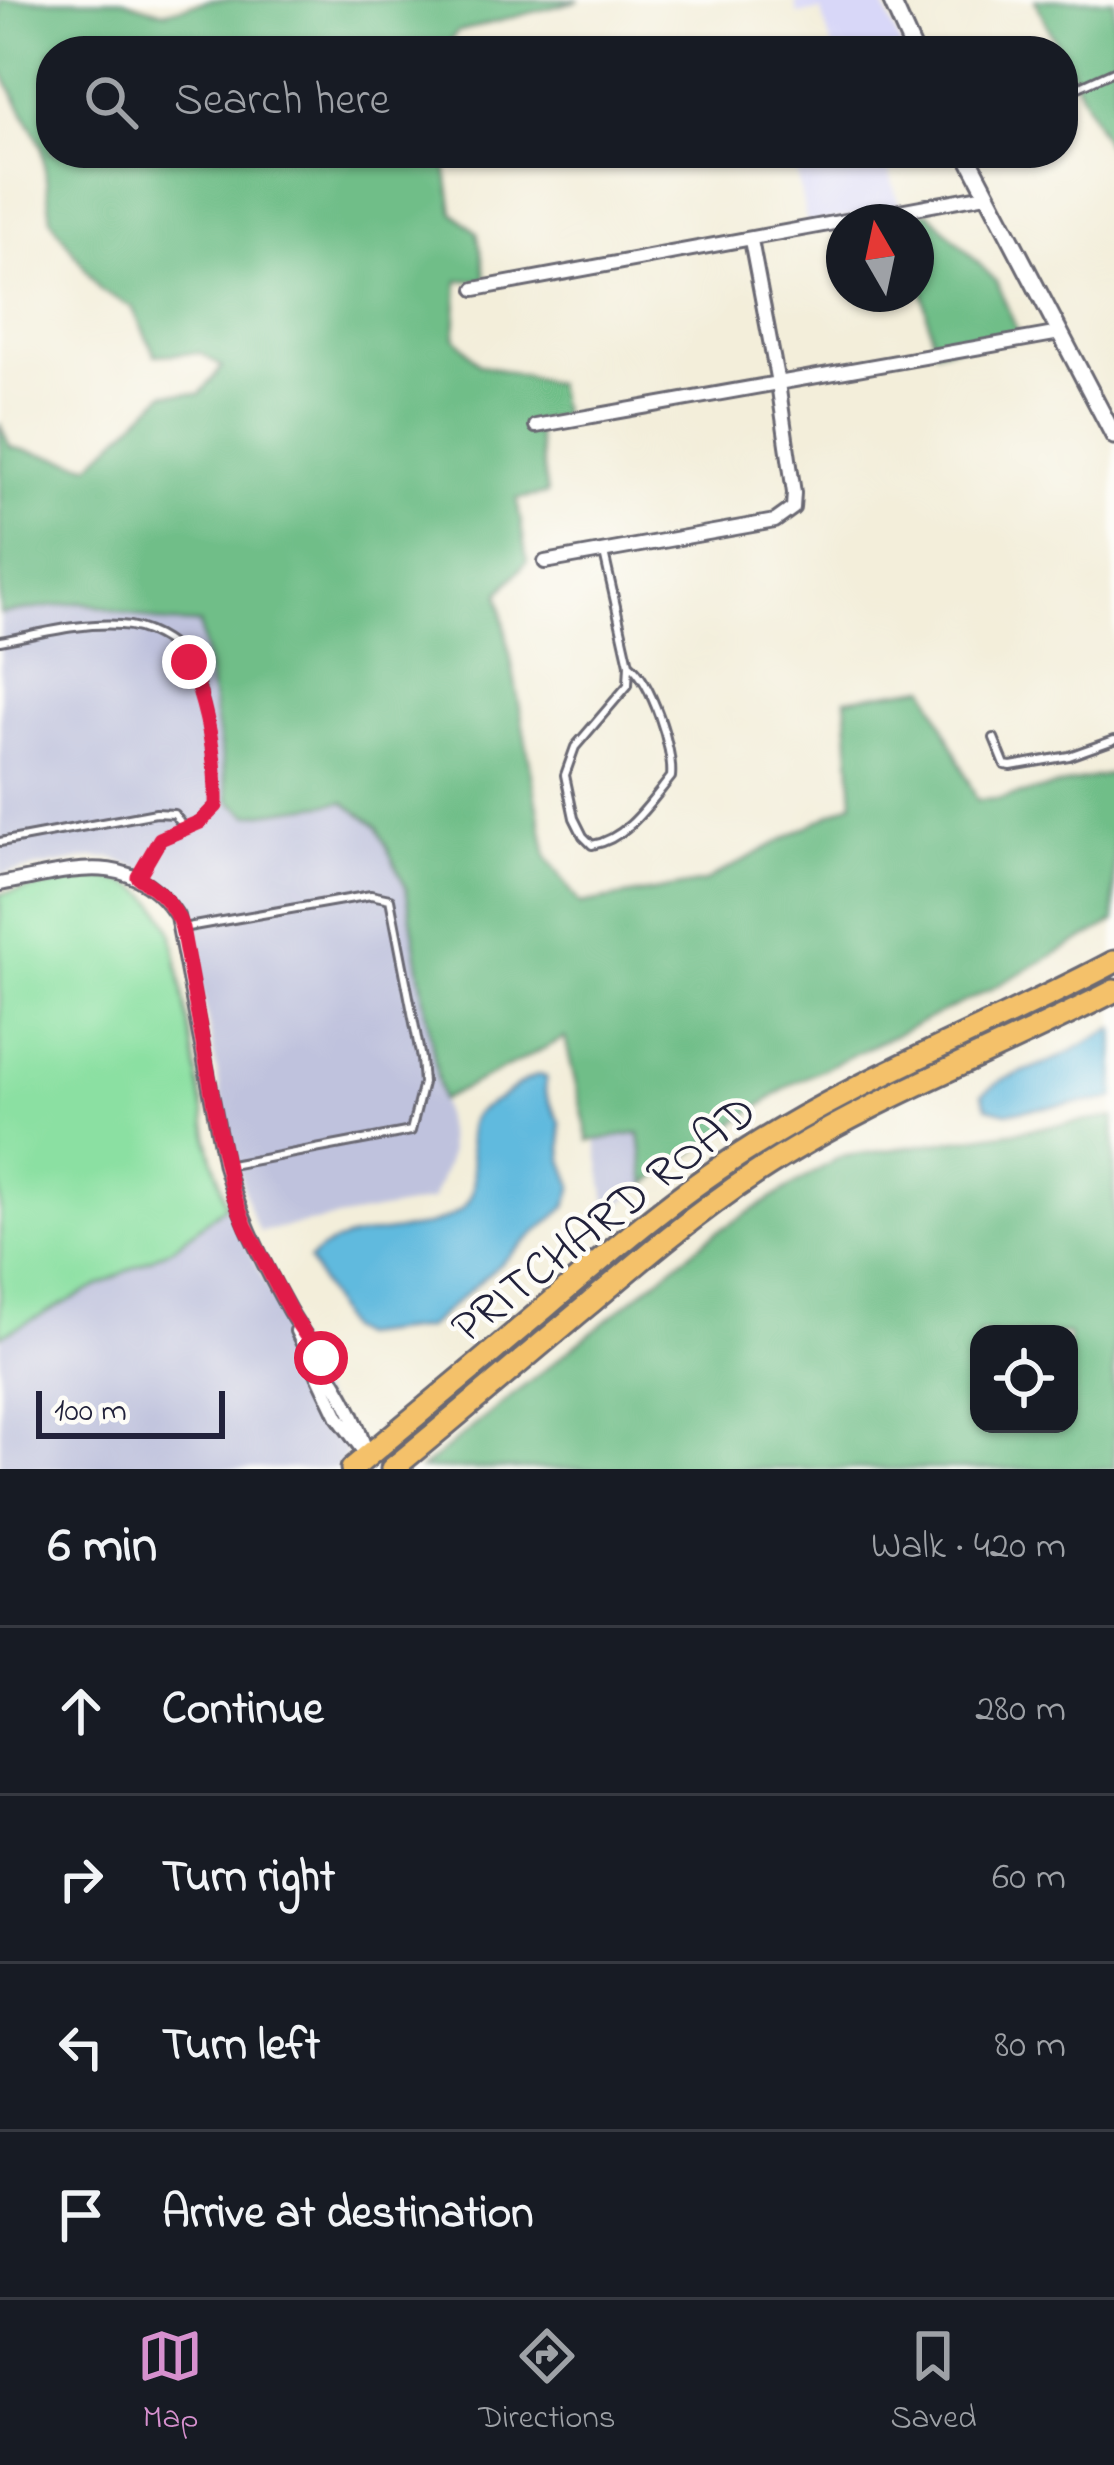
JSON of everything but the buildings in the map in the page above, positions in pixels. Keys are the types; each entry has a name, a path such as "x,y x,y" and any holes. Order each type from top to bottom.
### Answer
{"main road":[{"name":"PRITCHARD ROAD","path":"360,1462 608,1254 741,1154 888,1070 1114,962"},
{"name":"PRITCHARD ROAD","path":"392,1469 638,1263 756,1174 896,1094 1114,991"}],"street":[{"path":"891,0 907,36"},
{"path":"973,168 1113,432"},
{"path":"475,289 986,195"},
{"path":"544,562 775,521 793,508 778,382 751,240"},
{"path":"536,426 1060,333"},
{"path":"0,884 104,868 138,877 167,900 182,928 225,1166 246,1227 291,1313 360,1426 360,1462"}],"lane":[{"path":"1078,87 1114,71"},
{"path":"604,553 629,664 628,685 575,747 565,775 574,818 592,845 609,842 628,826 671,777 664,731 638,671 629,664"},
{"path":"0,641 90,626 127,625 159,635 189,662 201,693 217,781 216,806 200,822 160,839 138,877"},
{"path":"994,738 1004,765 1011,766 1069,756 1114,740"},
{"path":"0,842 156,813 174,814 186,828"},
{"path":"182,928 371,895 390,899 421,1059 423,1082 411,1131 225,1166"}],"shaded area":[{"path":"795,0 881,0 897,36 828,36 821,11 797,14"},
{"path":"795,168 888,168 899,204 826,204 826,221 807,224"},
{"path":"82,602 167,623 200,623 229,801 249,815 344,802 377,826 406,888 450,1155 432,1201 260,1232 229,1137 187,909 160,877 112,858 0,874 0,614"},
{"path":"640,1133 646,1184 608,1214 596,1139"},
{"path":"226,1205 346,1440 345,1458 337,1469 0,1469 0,1336 176,1246"}],"green space":[{"path":"0,0 122,0 163,12 211,0 580,0 454,36 36,36 36,135 0,68"},
{"path":"1035,0 1114,0 1114,159 1078,86 1078,36 1053,36"},
{"path":"45,168 446,168 453,212 477,232 486,279 458,281 455,337 479,364 555,384 562,416 526,423 527,434 537,431 547,494 517,499 527,561 499,594 547,857 580,904 704,882 853,802 846,699 926,687 977,800 1114,773 1114,922 993,988 792,1084 646,1184 640,1133 589,1141 565,1038 441,1100 406,888 377,826 344,802 249,815 229,800 200,624 167,623 82,602 0,614 0,423 10,447 90,465 165,393 200,394 222,367 201,353 155,355 132,307 100,290 51,219"},
{"path":"934,218 996,281 1019,335 934,350 927,312 934,312"},
{"path":"95,877 142,891 172,931 210,1147 226,1205 176,1246 0,1336 0,894"},
{"path":"1114,1117 1114,1469 421,1469 715,1233 840,1157"}],"water":[{"path":"1114,1028 1114,1099 1007,1112 987,1107 982,1094 1002,1080 1059,1058"},
{"path":"539,1075 546,1077 545,1093 560,1122 563,1160 573,1186 566,1207 426,1328 358,1336 345,1329 309,1260 341,1240 424,1226 459,1211 473,1188 469,1135 475,1114"}],"route":[{"path":"189,662 201,693 217,781 216,806 200,822 160,839 138,877 167,900 182,928 233,1194 291,1313 321,1358"}]}
